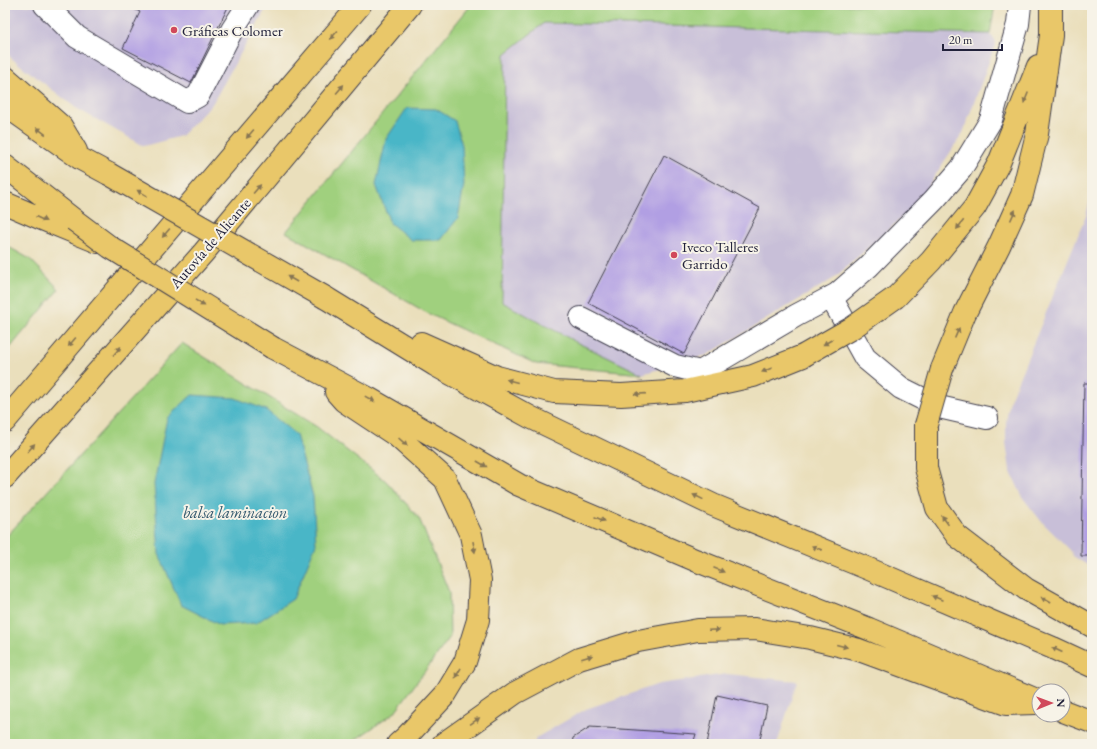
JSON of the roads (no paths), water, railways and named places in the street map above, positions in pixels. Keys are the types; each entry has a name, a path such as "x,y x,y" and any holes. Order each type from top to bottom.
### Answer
{"highway":[{"path":"5,421 360,5"},
{"name":"Autovía de Alicante","path":"5,477 204,252 410,5"},
{"path":"1051,5 1051,36 1037,134 1022,195 999,246 965,313 942,369 926,425 926,468 937,508 957,536 1026,588 1092,626"},
{"path":"350,314 433,348 497,377 554,392 620,395 685,391 753,376 803,356 852,328 896,297 931,261 975,207 999,163 1051,36"},
{"path":"5,78 61,126 81,159"},
{"path":"5,104 81,159 326,298 435,365 530,417 712,505 911,587 1092,666"},
{"path":"5,166 110,247 273,348 368,398 519,485 695,560 876,632 1031,699"},
{"path":"5,203 110,247"},
{"path":"320,372 344,400 397,436 445,479 472,535 480,580 478,620 465,662 445,695 398,744"},
{"path":"443,744 515,693 579,660 638,641 698,630 756,629 810,638 859,650 1006,704 1031,702"},
{"path":"1071,714 1092,722"}],"lane":[{"path":"45,5 77,38 187,102 198,96 232,30 248,5"},
{"path":"581,318 674,366 700,372 797,315 837,294 884,252 934,200 961,169 991,120 1018,24 1020,5"},
{"path":"831,297 865,358 901,388 939,407 986,418"}],"water":[{"path":"407,108 436,109 455,121 462,145 464,185 458,218 441,240 411,240 390,223 376,185 386,139"},
{"name":"balsa laminacion","path":"192,395 235,398 266,410 296,435 313,496 316,544 293,599 256,623 220,625 181,605 159,554 154,484 167,418"}],"place":[{"name":"Gráficas Colomer","path":"174,30"},
{"name":"Iveco Talleres Garrido","path":"674,255"}]}
